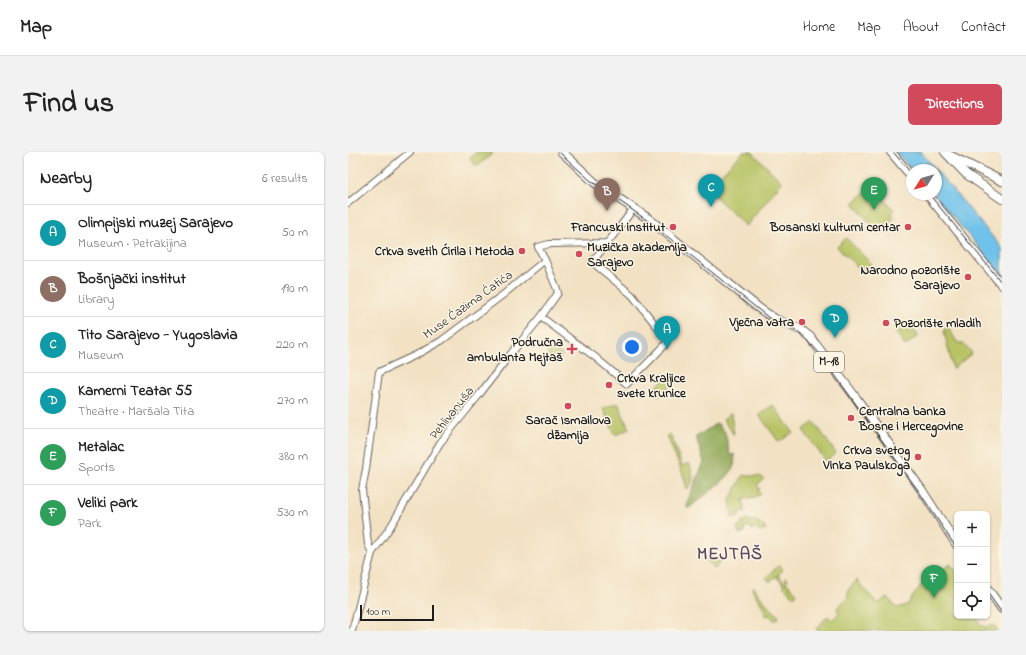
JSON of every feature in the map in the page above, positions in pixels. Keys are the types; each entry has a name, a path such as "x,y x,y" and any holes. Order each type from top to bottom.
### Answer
{"main road":[{"name":"M-18","path":"562,152 594,182 634,208 662,229 770,316 805,333 814,342 856,398 954,540"},
{"path":"891,152 906,169"},
{"path":"946,153 1002,181"},
{"path":"946,153 966,174 1002,199"},
{"path":"932,200 1002,286"},
{"path":"990,592 1002,609"}],"street":[{"path":"348,203 410,152"},
{"path":"541,317 610,369 627,384 665,345 667,341 632,296 592,262 634,208"},
{"path":"545,260 538,248 549,244 608,243"},
{"name":"Pehlivanuša","path":"372,553 440,443 480,395 558,293 545,260"},
{"name":"Muse Ćazima Ćatića","path":"372,553 368,544 362,490 379,372 416,355 441,341 504,294 545,260"},
{"path":"352,631 372,553"}],"green space":[{"path":"476,152 491,152 492,154 477,167 470,159"},
{"path":"743,152 752,152 782,182 746,226 707,189"},
{"path":"870,188 882,202 884,199 894,210 891,213 895,217 878,232 853,203"},
{"path":"846,238 872,264 863,273 837,247"},
{"path":"909,323 918,336 905,346 896,333"},
{"path":"947,326 957,342 965,345 972,353 953,369 944,331"},
{"path":"552,347 562,355 557,362 547,354"},
{"path":"667,375 673,382 659,396 653,391"},
{"path":"618,403 629,429 615,435 603,409"},
{"path":"773,405 793,432 779,442 759,415"},
{"path":"731,413 734,435 723,419"},
{"path":"814,422 836,453 826,461 803,430"},
{"path":"717,423 725,432 730,455 734,454 734,466 720,484 687,508 688,500 704,462 696,437"},
{"path":"670,434 682,466 689,463 692,470 692,483 687,490 684,477 667,436"},
{"path":"744,475 759,476 764,479 757,485 760,489 758,491 761,494 743,500 745,511 739,512 740,515 732,518 730,500"},
{"path":"742,521 757,522 766,529 759,532 756,527 752,530 749,526 744,528 745,532 739,534 737,527 742,525"},
{"path":"711,552 722,559 715,569 705,559"},
{"path":"950,564 954,569 954,619 977,619 983,626 988,627 994,625 999,631 818,631 816,629 828,616 832,620 839,613 837,608 848,597 849,589 857,580 878,604 887,597 897,608 907,605 924,581 929,584 934,577"},
{"path":"779,565 783,570 770,582 766,578"},
{"path":"779,575 783,582 786,577 788,580 786,582 797,594 794,597 783,586 786,583 783,584 776,577"},
{"path":"753,586 764,602 779,617 775,621 769,615 765,616 764,608 752,590"}],"water":[{"path":"896,152 921,152 931,164 907,164"},
{"path":"942,177 1002,248 1002,275 939,200 942,200"}],"tram line":[{"path":"559,152 591,181 648,221 769,318 796,330 805,338 819,353 920,493 956,547"},
{"path":"893,152 906,167"},
{"path":"934,200 1002,283"},
{"path":"990,596 1002,613"}],"place":[{"name":"Tito Sarajevo - Yugoslavia","path":"711,207"},
{"name":"Metalac","path":"874,210"},
{"name":"Bošnjački institut","path":"607,211"},
{"name":"Francuski institut","path":"673,227"},
{"name":"Bosanski kulturni centar","path":"908,227"},
{"name":"Crkva svetih Ćirila i Metoda","path":"522,251"},
{"name":"Muzička akademija Sarajevo","path":"579,254"},
{"name":"Narodno pozorište Sarajevo","path":"968,277"},
{"name":"Vječna vatra","path":"802,322"},
{"name":"Pozorište mladih","path":"886,323"},
{"name":"Kamerni Teatar 55","path":"835,338"},
{"name":"Područna ambulanta Mejtaš","path":"572,349"},
{"name":"Olimpijski muzej Sarajevo","path":"667,349"},
{"name":"Crkva Kraljice svete krunice","path":"609,385"},
{"name":"Sarač Ismailova džamija","path":"568,406"},
{"name":"Centralna banka Bosne i Hercegovine","path":"851,418"},
{"name":"Crkva svetog Vinka Paulskoga","path":"918,457"},
{"name":"Veliki park","path":"934,598"}],"district":[{"name":"MEJTAŠ","path":"730,554"}]}
